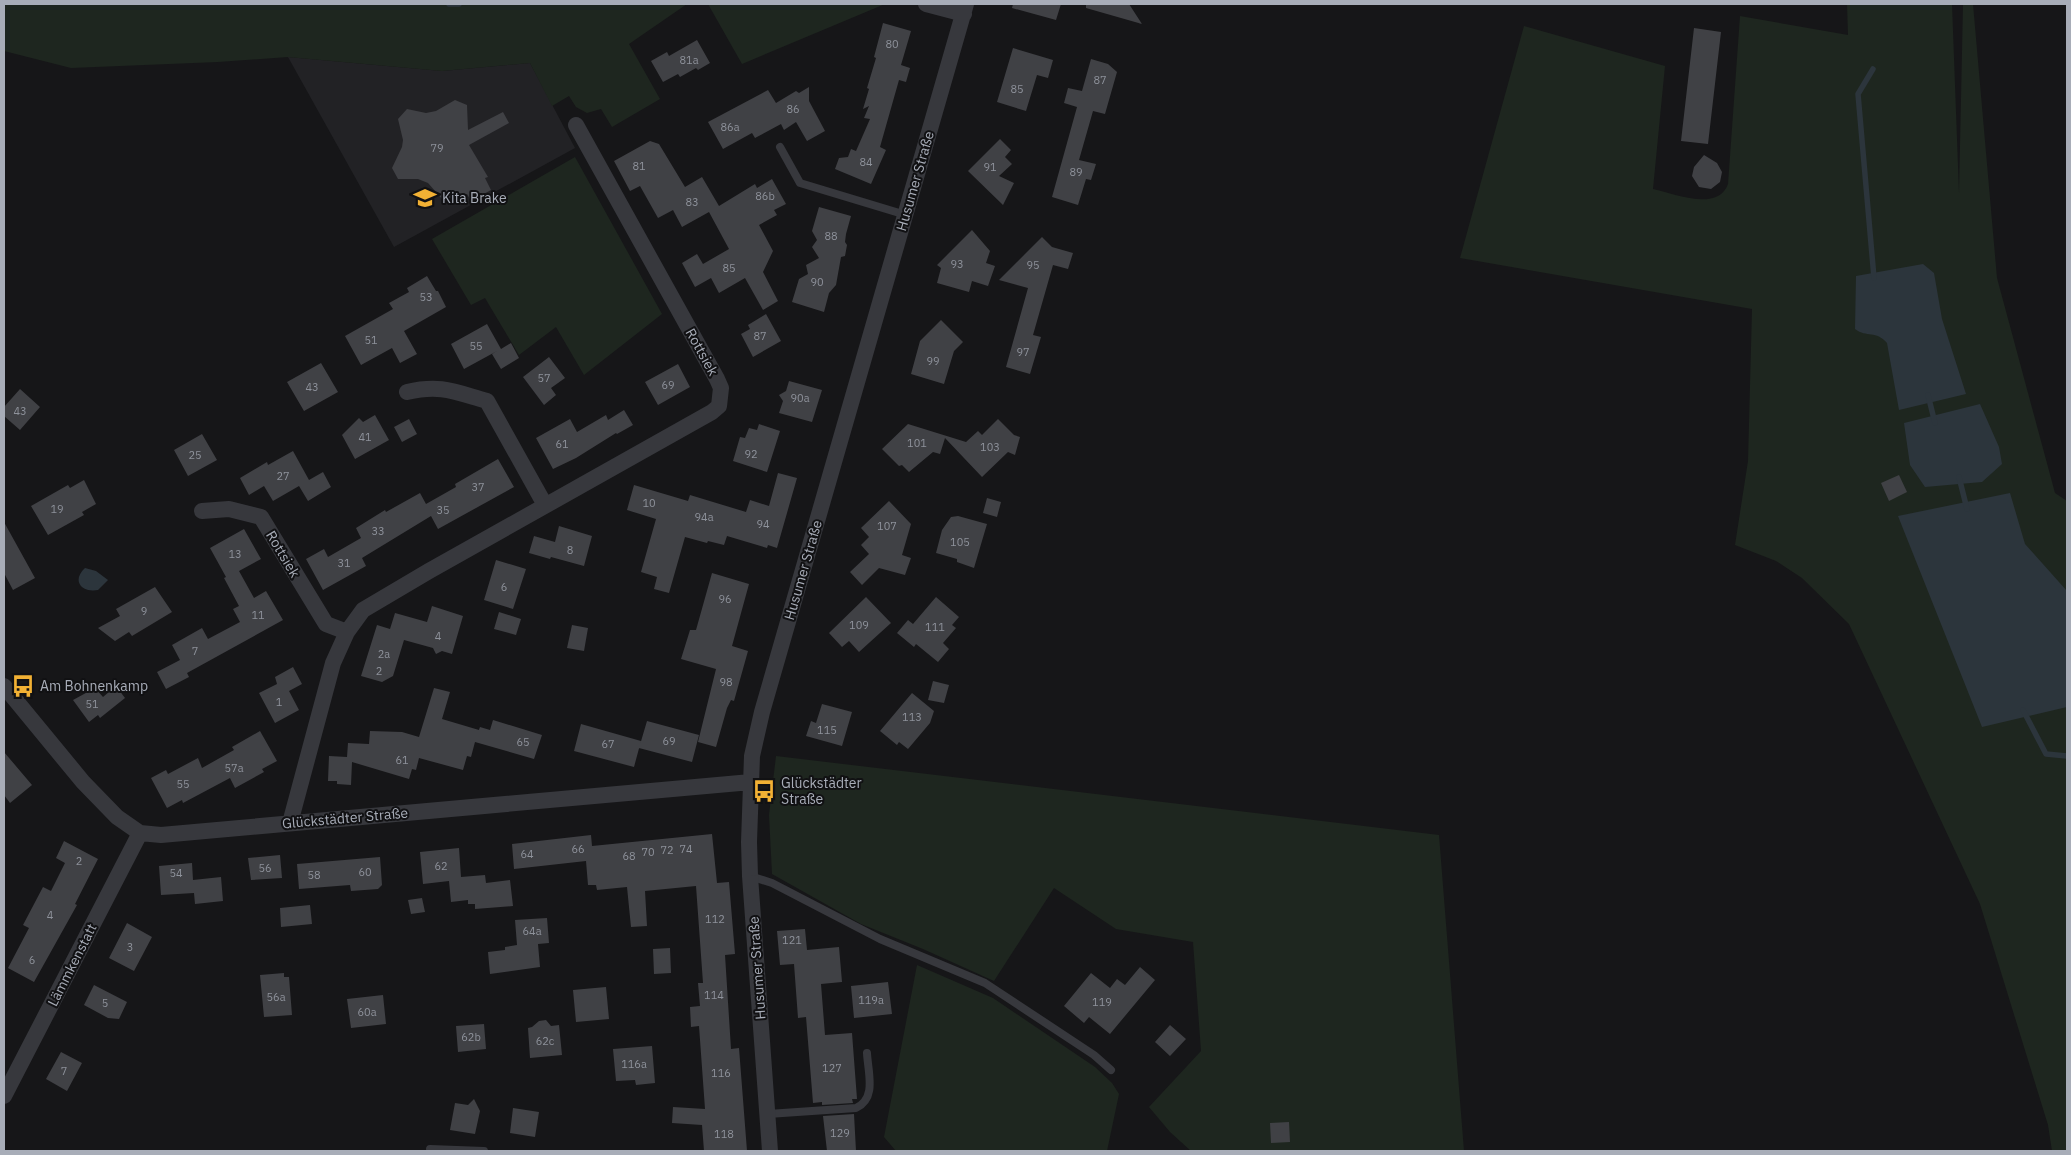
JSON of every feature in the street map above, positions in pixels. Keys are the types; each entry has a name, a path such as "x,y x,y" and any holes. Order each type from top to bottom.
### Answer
{"street":[{"path":"926,4 965,9"},
{"name":"Husumer Straße","path":"770,1151 750,876 752,756 762,712 965,9"},
{"name":"Rottsiek","path":"290,823 333,663 346,632 364,610 545,505 712,412 719,406 721,388 717,379 576,125"},
{"path":"407,392 438,387 487,401 545,505"},
{"name":"Rottsiek","path":"202,511 229,509 261,517 326,624 346,632"},
{"name":"Glückstädter Straße","path":"4,686 95,796 122,822 140,833 161,835 751,782"},
{"name":"Lämmkenstatt","path":"4,1096 140,833"}],"lane":[{"path":"780,146 800,183 906,214"},
{"path":"750,876 772,883 880,939 985,983 1086,1050 1111,1070"},
{"path":"768,1114 856,1108 865,1104 870,1095 867,1053"},
{"path":"430,1150 484,1151"}],"shaded area":[{"path":"4,4 687,4 629,44 660,99 612,127 601,109 587,113 576,107 569,96 552,106 530,63 442,71 288,57 71,68 4,51"},
{"path":"708,4 885,4 742,64"},
{"path":"1847,4 1952,4 1959,193 1963,4 1973,4 1997,278 2055,493 2067,501 2067,1151 2052,1151 2048,1125 1980,904 1849,624 1802,578 1776,561 1735,545 1748,461 1752,309 1460,258 1524,26 1665,66 1653,189 1684,197 1706,199 1715,197 1723,192 1728,184 1740,16 1848,35"},
{"name":"Kita Brake","path":"288,57 442,71 530,63 575,148 394,247"},
{"path":"575,157 662,314 584,375 556,327 519,355 485,298 471,305 432,239"},
{"path":"1923,264 1934,273 1942,319 1966,394 1899,410 1887,343 1875,335 1859,332 1855,329 1856,276"},
{"path":"1980,404 1999,447 2002,464 1982,482 1925,487 1910,465 1904,423"},
{"path":"2010,493 2025,544 2067,591 2067,707 1982,727 1898,516"},
{"path":"85,568 96,571 108,580 98,590 83,588 80,585 79,577"},
{"path":"776,756 1439,835 1464,1151 1191,1151 1170,1132 1149,1107 1201,1051 1193,942 1116,929 1054,888 994,981 861,924 772,874 769,815"},
{"path":"917,965 993,998 1095,1067 1112,1083 1119,1094 1107,1151 896,1151 884,1137"}],"building":[{"path":"1013,4 1061,4 1056,20 1012,8"},
{"path":"1086,4 1129,4 1142,24 1086,8"},
{"path":"883,23 911,31 901,65 910,68 906,82 899,80 880,147 886,150 871,184 835,169 839,158 848,157 851,149 856,151 870,119 864,118 869,106 863,109"},
{"path":"1694,28 1721,32 1708,144 1681,141"},
{"path":"697,40 710,63 698,70 696,68 680,77 678,74 663,82 651,61 667,52 669,56"},
{"path":"1013,48 1053,60 1048,78 1037,75 1026,111 997,102"},
{"path":"1091,59 1108,64 1117,72 1105,114 1093,111 1079,160 1096,164 1091,180 1086,179 1078,205 1052,197 1077,107 1064,103 1068,88 1082,91"},
{"path":"809,87 809,101 825,131 807,141 796,122 784,130 781,124 755,138 752,133 723,149 708,122 768,90 776,103 796,91 799,93"},
{"path":"455,100 467,105 468,130 503,112 509,123 469,145 488,177 485,178 491,190 471,201 467,194 443,200 428,183 418,179 398,179 392,168 402,147 403,140 398,119 407,109 426,113 436,111"},
{"path":"1000,139 1011,150 1005,157 1012,164 999,176 1014,183 1003,205 968,171"},
{"path":"650,141 659,144 685,187 702,177 719,206 755,184 757,188 772,179 786,204 774,210 777,215 759,225 773,251 763,272 778,301 763,310 745,278 719,293 711,278 695,287 682,263 697,254 703,264 729,249 709,212 682,227 673,210 658,218 640,186 630,191 614,161"},
{"path":"1704,155 1717,163 1722,172 1720,182 1711,189 1699,187 1692,176 1694,167"},
{"path":"819,207 851,216 846,234 845,256 841,257 836,285 829,293 824,312 792,302 799,279 808,274 806,265 819,258 812,247 817,240 812,231"},
{"path":"972,230 990,251 986,263 995,266 988,286 972,281 969,292 937,283 941,268 937,265"},
{"path":"1042,237 1052,247 1073,253 1068,269 1053,265 1033,335 1041,337 1030,374 1006,367 1028,288 999,280"},
{"path":"427,276 436,291 438,291 446,307 404,331 417,354 400,363 392,348 361,365 345,336 393,309 389,303 409,292 407,288"},
{"path":"766,314 781,341 753,357 741,334 750,329 748,325"},
{"path":"941,320 963,342 954,351 944,384 911,374 920,341"},
{"path":"487,324 501,349 511,343 519,358 501,369 492,354 497,351 464,369 451,344"},
{"path":"549,357 565,378 551,388 556,395 544,405 523,377"},
{"path":"321,363 338,392 304,411 287,382"},
{"path":"678,364 690,387 658,405 645,382"},
{"path":"789,381 822,390 812,422 779,413 783,401 779,395 786,391"},
{"path":"20,389 40,407 20,430 4,416 4,407"},
{"path":"624,410 633,425 553,469 536,438 570,419 577,432 606,415 608,420"},
{"path":"375,415 389,440 355,459 342,435 359,418 363,422"},
{"path":"409,419 417,434 402,442 394,427"},
{"path":"998,419 1014,435 1020,437 1015,455 1008,452 982,477 945,438 940,454 933,452 909,472 902,465 899,466 882,449 908,424 966,442 978,431 982,435"},
{"path":"759,424 780,431 767,472 733,461 740,437 745,438 749,428 757,430"},
{"path":"202,434 217,460 188,476 174,450"},
{"path":"293,451 309,480 323,472 331,487 308,501 299,486 273,501 264,486 249,495 240,478 267,462 268,465"},
{"path":"498,459 514,487 438,529 431,516 362,558 366,566 323,590 306,559 324,549 328,557 361,538 356,528 385,510 386,512 420,493 426,504 456,487 455,484"},
{"path":"778,473 797,478 777,548 768,545 767,548 727,536 724,545 685,537 669,593 654,589 657,577 641,572 656,519 627,510 634,485 688,501 690,495 746,512 750,500 769,506"},
{"path":"1899,475 1907,492 1889,501 1881,483"},
{"path":"84,480 96,504 82,512 84,515 48,535 31,506 68,485 70,488"},
{"path":"987,498 1001,502 997,517 983,513"},
{"path":"889,501 911,524 902,555 911,558 905,575 879,568 862,585 850,572 869,554 861,545 869,537 861,528"},
{"path":"958,516 987,524 974,568 957,562 957,559 936,553 942,530 951,517"},
{"path":"4,522 35,578 13,590 4,573"},
{"path":"559,526 592,536 584,566 529,553 534,536 555,542"},
{"path":"244,529 261,559 239,571 254,598 266,591 283,620 187,673 189,677 166,689 157,672 180,660 172,645 202,628 208,639 240,622 233,609 239,606 210,548"},
{"path":"496,560 526,569 513,609 484,600"},
{"path":"712,573 749,584 732,646 748,651 734,701 731,700 727,708 716,747 698,742 716,669 681,659 690,630 696,630"},
{"path":"155,587 172,612 132,636 129,632 115,641 98,628 120,616 116,609"},
{"path":"866,597 891,623 859,652 849,641 842,647 829,633"},
{"path":"936,597 959,617 952,625 956,628 943,643 949,649 938,662 916,644 914,647 897,633 908,620 913,624"},
{"path":"432,606 463,616 452,654 442,651 436,654 433,648 404,640 393,676 382,682 361,676 377,625 390,629 395,613 427,622"},
{"path":"499,612 521,619 516,635 494,629"},
{"path":"572,625 588,628 584,651 567,648"},
{"path":"293,667 302,684 289,691 299,710 275,723 259,693 277,684 275,677"},
{"path":"933,681 949,685 944,703 928,700"},
{"path":"116,686 125,698 100,718 98,715 89,722 73,700 95,688 103,697"},
{"path":"434,688 450,692 442,719 479,730 480,727 490,730 493,720 542,735 534,759 475,742 471,757 467,756 463,770 419,758 416,770 412,769 409,779 352,762 351,785 337,784 337,781 328,781 329,756 347,757 348,743 369,744 370,731 402,732 419,737"},
{"path":"912,693 934,711 930,723 908,749 899,742 897,745 880,731"},
{"path":"822,704 852,712 842,746 806,736 811,721 816,723"},
{"path":"647,721 699,735 692,762 639,748"},
{"path":"581,724 641,741 634,767 574,751"},
{"path":"260,731 277,761 262,769 264,772 235,788 230,778 183,803 182,800 167,808 151,778 166,770 168,774 198,758 202,768 234,750 232,747"},
{"path":"4,752 32,785 10,803 4,795"},
{"path":"712,834 717,883 729,882 735,954 725,955 731,1049 739,1048 747,1151 704,1151 702,1125 672,1123 673,1107 705,1109 699,1026 691,1027 690,1007 700,1006 698,983 703,983 696,886 645,891 647,926 631,927 627,887 597,890 596,885 588,885 586,861 514,869 512,844 591,835 592,846"},
{"path":"64,841 98,859 75,904 77,905 34,982 8,968 29,928 23,925 43,887 51,891 65,863 56,858"},
{"path":"459,848 461,877 485,875 486,883 510,880 513,906 475,909 475,904 468,904 468,900 451,902 449,881 423,884 420,852"},
{"path":"280,855 282,878 251,880 248,858"},
{"path":"380,857 382,885 378,889 351,891 350,885 299,889 297,864"},
{"path":"192,863 193,880 221,877 223,901 195,904 194,893 161,895 159,866"},
{"path":"422,898 425,912 411,914 408,900"},
{"path":"310,905 312,924 281,927 280,908"},
{"path":"547,918 549,943 538,944 540,967 490,974 488,952 505,950 505,947 517,945 515,920"},
{"path":"127,923 152,937 134,971 109,958"},
{"path":"805,929 807,950 839,947 842,982 821,984 825,1035 852,1033 857,1099 852,1099 853,1103 822,1105 822,1102 813,1103 806,1017 798,1018 794,964 780,965 777,931"},
{"path":"670,948 671,973 654,974 653,949"},
{"path":"1140,967 1155,980 1110,1034 1089,1017 1084,1023 1064,1006 1091,973 1110,988 1117,979 1125,985"},
{"path":"284,973 284,977 289,977 292,1015 264,1017 260,975"},
{"path":"888,982 892,1014 854,1018 851,986"},
{"path":"94,985 127,1002 119,1019 108,1018 84,1005"},
{"path":"606,987 609,1019 576,1022 573,990"},
{"path":"383,995 386,1024 351,1028 347,999"},
{"path":"546,1020 551,1026 559,1025 562,1055 530,1058 528,1028 539,1021"},
{"path":"484,1024 486,1049 458,1052 456,1026"},
{"path":"1170,1025 1186,1039 1170,1056 1155,1042"},
{"path":"652,1046 655,1083 636,1085 635,1080 616,1081 613,1049"},
{"path":"61,1052 82,1063 67,1091 46,1079"},
{"path":"474,1099 480,1111 475,1134 450,1130 455,1103 468,1105"},
{"path":"513,1108 539,1112 535,1137 510,1133"},
{"path":"854,1114 856,1151 827,1151 823,1116"},
{"path":"1289,1122 1290,1142 1271,1143 1270,1123"}],"waterway":[{"path":"449,4 459,4"},
{"path":"1873,69 1858,94 1874,278"},
{"path":"1928,395 1935,423"},
{"path":"1959,477 1967,509"},
{"path":"2023,710 2046,754 2067,756"}],"place":[{"name":"Kita Brake","path":"425,198"},
{"name":"Am Bohnenkamp","path":"23,686"},
{"name":"Glückstädter Straße","path":"764,791"}]}
